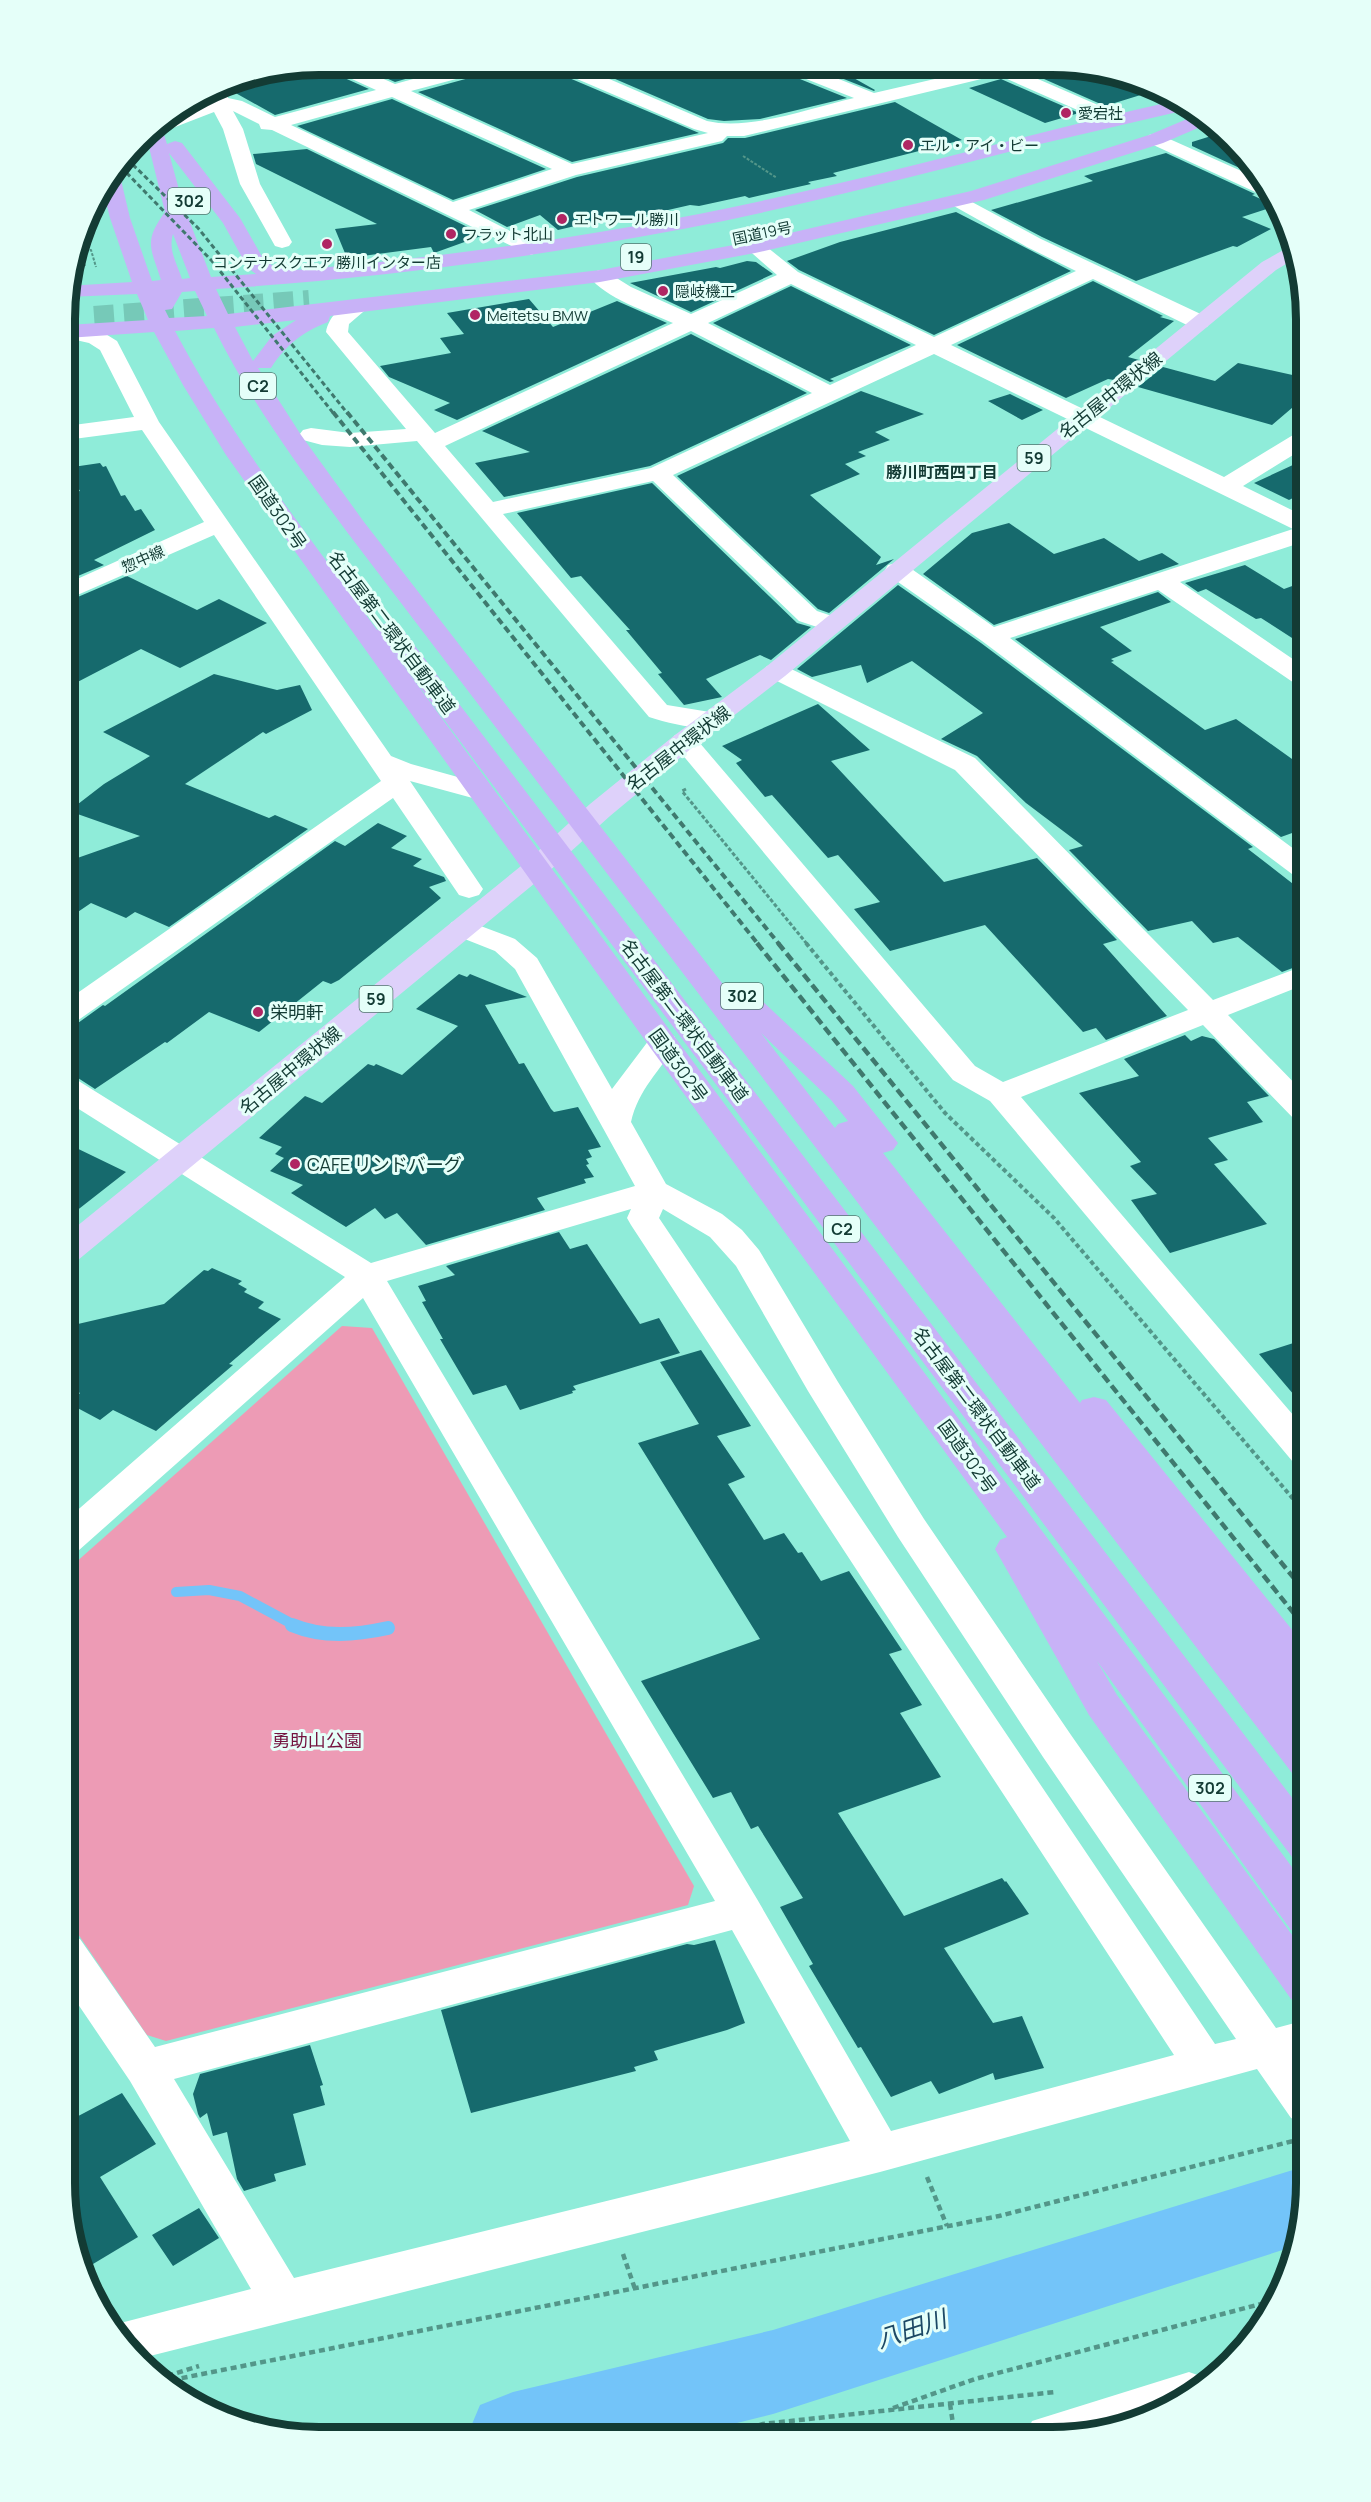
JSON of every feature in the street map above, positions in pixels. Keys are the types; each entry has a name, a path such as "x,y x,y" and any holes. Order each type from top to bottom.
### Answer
{"highway":[{"path":"157,319 233,311 309,293 530,249 690,221 804,197 1172,107"},
{"name":"国道19号","path":"309,293 540,258 762,219 1005,159 1173,108"},
{"name":"国道19号","path":"309,293 567,268 766,232 958,187 1194,121"},
{"path":"263,363 279,340 291,331 317,318 359,306 600,276 755,247 959,201 1156,139 1196,122"},
{"name":"302","path":"167,129 175,147 201,240 219,283 263,363 310,435 749,1005 842,1093 1285,1662"},
{"name":"名古屋第二環状自動車道","path":"165,130 169,194 187,247 211,301 256,384 312,467 436,632 1296,1749"},
{"path":"175,147 233,222 255,264 260,269 309,293"},
{"name":"名古屋第二環状自動車道","path":"121,177 153,261 180,321 226,404 295,503 1296,1833"},
{"name":"国道302号","path":"120,178 132,255 144,288 177,357 234,450 663,1043 1296,1904"},
{"path":"182,293 162,255 160,243 169,221 188,197"},
{"path":"132,255 143,267 182,293"},
{"path":"77,288 113,277 130,264 132,255"},
{"path":"75,331 112,329 167,316 182,293 219,283 309,293 359,306"},
{"path":"77,291 144,288 182,293 233,311"},
{"path":"75,315 92,310 76,307"},
{"path":"112,329 137,334 158,342 177,357"},
{"path":"923,1395 1103,1705 1296,1973"},
{"path":"1285,1662 1296,1691"}],"main road":[{"name":"名古屋中環状線","path":"75,1245 536,868 600,810 684,741 776,671 1199,322 1269,266 1288,255"}],"street":[{"path":"360,75 570,170"},
{"path":"233,129 276,124 452,75"},
{"path":"583,75 719,133"},
{"path":"812,75 872,99"},
{"path":"452,208 570,170 719,133 974,75"},
{"path":"1013,75 1114,120"},
{"path":"220,96 452,208 530,249"},
{"path":"219,97 233,129 250,184 282,242"},
{"path":"1156,139 1256,185"},
{"path":"959,201 1034,243 1199,322"},
{"path":"755,247 791,276 1296,521"},
{"path":"487,510 658,473 1094,271"},
{"path":"600,276 623,292 690,322 828,393"},
{"path":"310,435 321,439 428,439 791,276"},
{"path":"359,306 339,321 338,332 658,711 673,716 713,720"},
{"path":"75,334 96,338 109,346 148,422 470,889"},
{"path":"75,432 148,422"},
{"path":"1227,486 1296,443"},
{"path":"658,473 808,616 832,624"},
{"name":"惣中線","path":"75,589 219,524"},
{"path":"991,636 1296,536"},
{"path":"897,570 991,636 1296,864"},
{"path":"1162,581 1296,672"},
{"path":"776,671 965,764 1296,1103"},
{"path":"684,741 964,1073 1001,1094 1296,1441"},
{"path":"75,1008 390,772 401,770 480,792"},
{"path":"462,928 505,945 527,964 654,1191 693,1211 721,1229 738,1246 755,1270 891,1496 1023,1696 1296,2091"},
{"path":"1001,1094 1296,978"},
{"path":"616,1122 616,1111 622,1099 663,1043"},
{"path":"75,1093 367,1276 742,1911 897,2148"},
{"path":"75,1533 367,1276 654,1191"},
{"path":"654,1191 643,1218 1204,2064"},
{"path":"144,2068 742,1911"},
{"path":"75,1966 144,2068 283,2301"},
{"path":"132,2340 897,2148 1296,2041"},
{"path":"1066,2423 1194,2381"}],"path":[{"path":"719,133 804,197"},
{"path":"85,251 91,250 97,268"},
{"path":"83,259 87,272"},
{"path":"709,771 682,791 945,1113 1054,1218 1296,1502"},
{"path":"175,2379 999,2216 1296,2141"},
{"path":"897,2148 947,2226"},
{"path":"885,2411 975,2379 1264,2303"},
{"path":"950,2404 953,2427"},
{"path":"753,2427 763,2424 950,2404 1066,2423"}],"green space":[{"name":"勇助山公園","path":"342,1326 372,1328 694,1886 688,1905 166,2041 147,2035 75,1930 75,1563"}],"building":[{"path":"319,75 338,75 369,89 275,115 233,91 287,77"},
{"path":"379,75 419,75 395,82"},
{"path":"480,75 562,75 699,133 572,162 418,92"},
{"path":"606,75 790,75 847,98 760,119 724,121 708,119"},
{"path":"834,75 848,75 874,91"},
{"path":"1035,75 1084,77 1115,83 1144,94 1105,106"},
{"path":"1001,79 1079,113 1045,123 969,88"},
{"path":"392,99 546,169 453,200 297,126"},
{"path":"895,102 962,140 833,173 837,176 808,182 811,184 749,198 745,196 699,206 690,205 611,223 608,221 588,223 558,230 540,215 507,227 475,210 577,177 723,143 728,138 745,138"},
{"path":"1213,136 1245,170 1192,146 1192,142"},
{"path":"307,149 484,235 434,253 431,247 347,258 335,229 377,224 256,164 253,154"},
{"path":"1166,153 1255,194 1252,195 1265,201 1269,208 1242,217 1271,229 1237,247 1233,246 1136,281 1042,237 991,210 1093,181 1084,176"},
{"path":"956,212 1071,271 934,335 799,270 787,261 840,242"},
{"path":"747,261 756,262 773,274 691,312 630,283 720,268"},
{"path":"1093,281 1163,316 1160,317 1174,321 1128,357 1139,360 1114,380 1108,379 1066,398 957,345"},
{"path":"791,286 911,345 830,379 834,381 830,382 713,323"},
{"path":"529,299 553,327 617,301 667,323 457,420 434,410 450,403 389,377 380,366 451,353 440,338 464,334 447,313"},
{"path":"691,334 807,393 650,466 504,497 475,463 530,452 482,431"},
{"path":"1238,363 1296,376 1296,405 1272,425 1138,387 1163,367 1215,381"},
{"path":"861,391 924,414 875,432 890,440 858,452 866,456 845,464 860,474 810,495 881,557 876,565 894,559 829,613 818,609 677,476"},
{"path":"1010,394 1043,410 1022,420 988,401"},
{"path":"100,463 103,467 106,466 121,496 125,495 135,511 141,509 155,530 94,560 104,565 75,577 75,492 80,491 75,483 75,467"},
{"path":"1296,464 1296,499 1289,500 1254,483"},
{"path":"652,483 797,623 811,627 771,660 760,655 706,679 722,697 684,705 658,674 662,673 626,630 630,630 581,576 571,578 517,513"},
{"path":"1009,523 1054,554 1104,538 1139,561 1162,553 1179,564 994,625 923,574 972,533"},
{"path":"1245,565 1284,589 1296,585 1296,641 1261,618 1256,619 1206,589 1198,592 1185,583"},
{"path":"127,576 197,610 219,599 267,623 180,668 141,649 75,683 75,598"},
{"path":"898,585 981,643 1253,847 1248,849 1296,886 1296,967 1282,972 1238,937 1213,943 1192,921 1148,931 1069,850 1083,846 1026,803 977,756 941,739 983,713 912,661 867,683 861,665 812,677 797,669"},
{"path":"1158,592 1171,602 1100,627 1132,651 1111,659 1114,661 1111,662 1205,730 1236,719 1296,762 1296,832 1281,837 1015,639"},
{"path":"214,674 277,690 300,685 312,710 266,734 263,732 185,784 269,818 275,815 308,829 169,927 135,912 126,918 91,903 75,914 75,859 140,836 75,813 75,806 104,784 150,756 103,732"},
{"path":"818,704 870,750 831,761 944,882 1037,858 1117,940 1103,944 1167,1016 1106,1040 1096,1028 1083,1032 985,925 890,951 854,909 880,902 838,855 828,858 772,795 765,797 736,763 742,760 722,746"},
{"path":"378,823 407,836 391,848 422,859 413,866 444,877 446,881 429,887 441,898 339,980 331,984 323,981 259,1032 209,1012 167,1043 165,1042 95,1089 75,1078 75,1024 103,1005 105,1006 335,841 345,846"},
{"path":"459,974 467,977 470,974 527,997 485,1005 519,1064 524,1063 551,1109 554,1112 578,1107 601,1147 588,1150 592,1157 586,1159 589,1164 586,1165 594,1177 584,1179 586,1183 537,1198 545,1210 426,1245 397,1213 385,1219 375,1208 346,1227 291,1193 303,1185 270,1171 284,1158 275,1154 282,1147 259,1138 305,1096 322,1103 368,1064 374,1066 376,1064 402,1075 458,1026 416,1009"},
{"path":"1185,1035 1191,1041 1202,1036 1214,1039 1269,1096 1247,1102 1263,1122 1208,1138 1228,1160 1214,1164 1267,1224 1170,1253 1131,1200 1157,1194 1130,1166 1141,1162 1079,1093 1139,1076 1124,1059"},
{"path":"75,1147 126,1172 75,1212"},
{"path":"559,1232 570,1249 587,1244 640,1324 659,1318 680,1353 573,1386 576,1390 572,1391 573,1393 520,1410 506,1385 473,1395 440,1339 443,1339 422,1302 426,1301 418,1286 455,1275 446,1266"},
{"path":"212,1268 242,1281 238,1284 247,1289 244,1292 264,1302 258,1308 281,1319 229,1364 233,1365 156,1431 113,1410 100,1420 75,1407 75,1398 80,1393 75,1390 75,1325 164,1304 204,1270 208,1271"},
{"path":"1296,1342 1296,1397 1259,1354"},
{"path":"701,1350 751,1426 717,1436 745,1477 728,1484 764,1540 784,1533 798,1553 802,1552 821,1581 849,1571 902,1650 889,1654 922,1705 900,1713 941,1777 838,1813 904,1916 1002,1878 1006,1881 1029,1914 944,1948 993,2023 1022,2016 1044,2068 995,2080 993,2073 939,2094 931,2081 891,2097 861,2047 858,2048 809,1966 813,1964 780,1907 803,1898 758,1826 751,1829 731,1792 713,1798 641,1681 760,1639 638,1443 699,1424 660,1362"},
{"path":"715,1940 745,2023 654,2051 658,2060 634,2067 636,2071 471,2113 441,2010 687,1944 694,1945"},
{"path":"310,2045 323,2085 320,2086 325,2105 293,2114 306,2165 274,2174 276,2181 244,2191 237,2179 227,2132 213,2136 207,2113 200,2118 198,2114 193,2094 200,2074"},
{"path":"122,2093 156,2144 100,2177 138,2237 90,2266 83,2246 77,2215 75,2118"},
{"path":"199,2208 219,2238 173,2266 152,2235"}],"waterway":[{"path":"176,1592 209,1590 240,1596 296,1626"},
{"path":"292,1625 328,1634 388,1628"},
{"name":"八田川","path":"550,2427 773,2372 1294,2207"}],"tunnel":[{"path":"94,316 309,300"}],"railway":[{"path":"131,163 198,228 348,414"},
{"path":"125,171 212,261 334,414"},
{"path":"333,412 758,944"},
{"path":"347,412 779,944"},
{"path":"757,943 1296,1616"},
{"path":"778,943 1296,1581"}],"place":[{"name":"愛宕社","path":"1066,113"},
{"name":"エル・アイ・ビー","path":"908,145"},
{"name":"エトワール勝川","path":"562,219"},
{"name":"フラット北山","path":"451,234"},
{"name":"コンテナスクエア 勝川インター店","path":"327,244"},
{"name":"隠岐機工","path":"663,291"},
{"name":"Meitetsu BMW","path":"475,315"},
{"name":"栄明軒","path":"258,1012"},
{"name":"CAFE リンドバーグ","path":"295,1164"}],"district":[{"name":"勝川町西四丁目","path":"942,472"}]}
